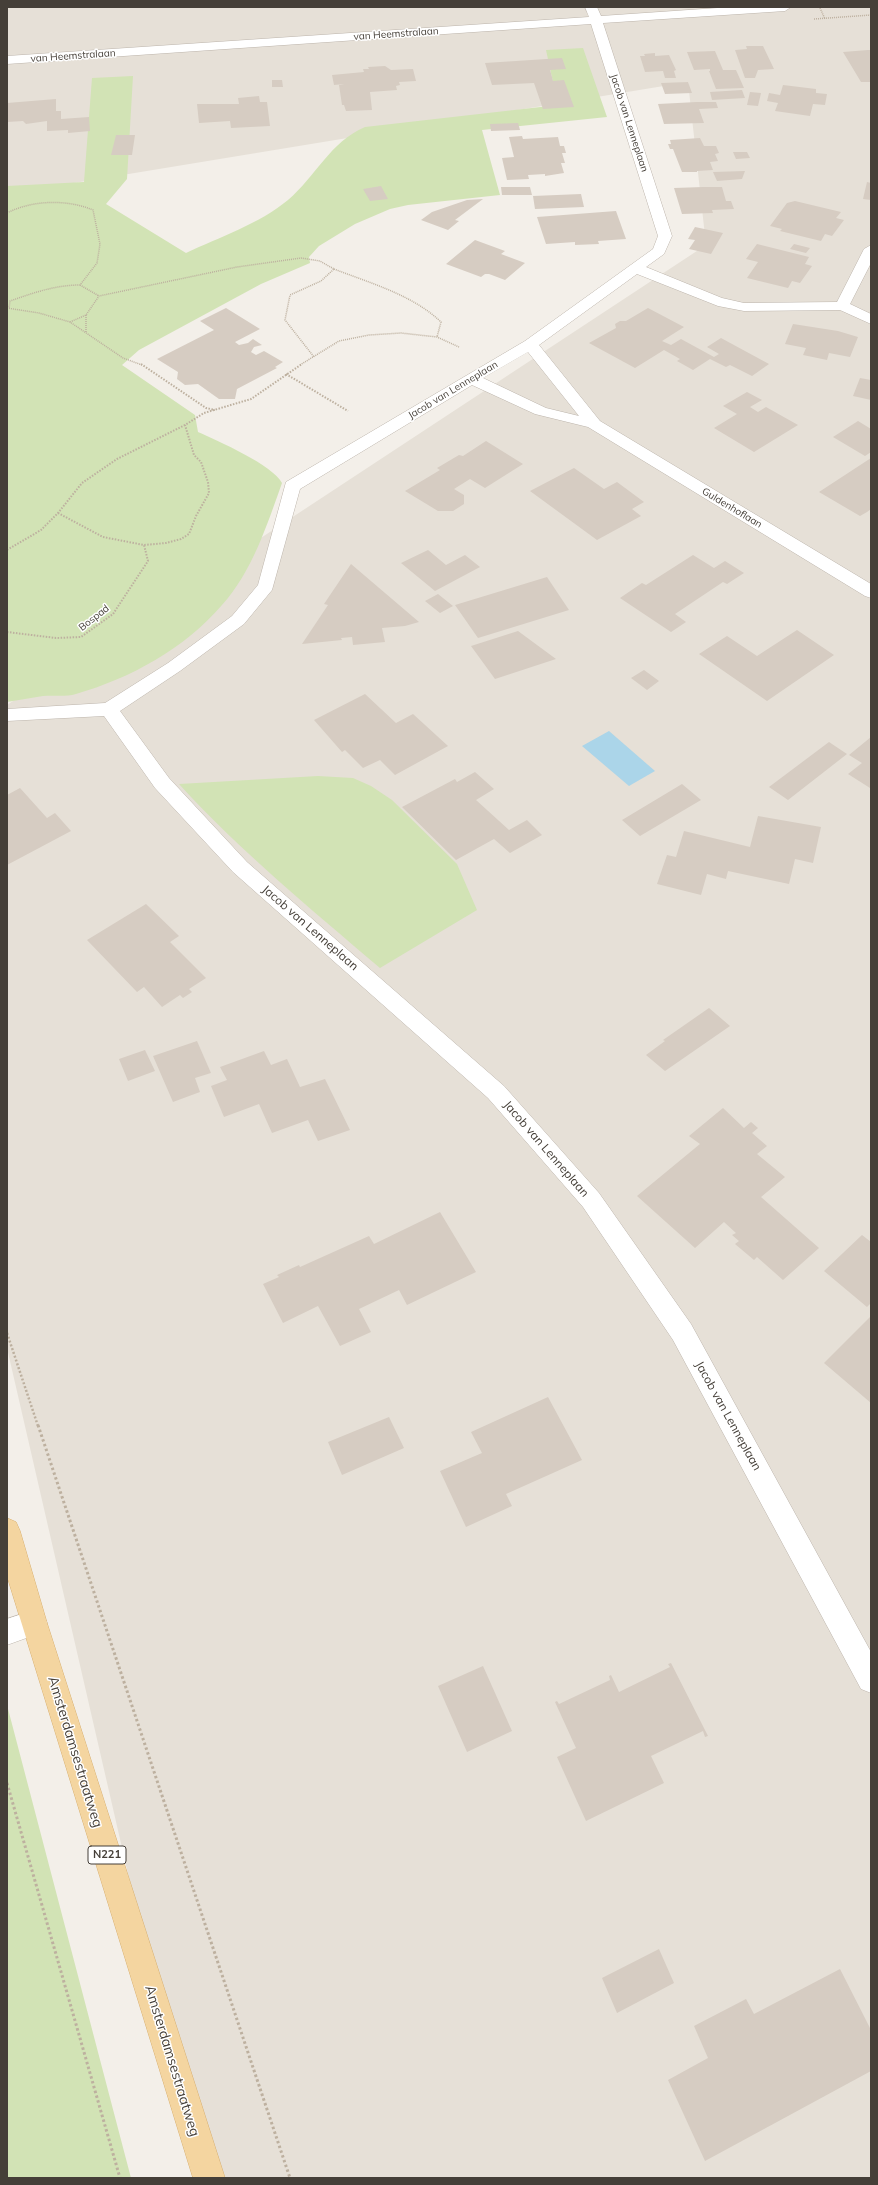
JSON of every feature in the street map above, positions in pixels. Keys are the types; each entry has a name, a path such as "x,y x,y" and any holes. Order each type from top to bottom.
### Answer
{"main road":[{"name":"Amsterdamsestraatweg","path":"7,1531 34,1623 209,2178"}],"street":[{"name":"van Heemstralaan","path":"7,60 593,14 785,7"},
{"name":"Jacob van Lenneplaan","path":"7,715 109,709 174,667 238,620 266,586 292,486 530,344 659,251 665,236 593,14"},
{"path":"842,306 871,249"},
{"path":"636,268 718,302 744,307 842,306 871,320"},
{"name":"Guldenhoflaan","path":"530,344 594,424"},
{"name":"Guldenhoflaan","path":"472,379 541,411 594,424 871,592"},
{"name":"Jacob van Lenneplaan","path":"109,709 162,783 240,867 496,1092 591,1200 682,1332 871,1679"},
{"path":"7,1632 34,1623"}],"path":[{"path":"819,7 825,18"},
{"path":"7,213 11,210 33,205 85,205 93,210 100,244 97,263 80,285"},
{"path":"217,410 206,408 138,362 123,358 70,322 39,313 8,308 8,301 56,287 80,285 98,296 238,267 301,258 320,261 334,269 391,292 436,315 442,322 437,337"},
{"path":"314,357 285,320 290,295 321,281 334,269"},
{"path":"86,333 86,315 98,296"},
{"path":"70,322 86,315"},
{"path":"7,550 41,530 58,513 82,483 117,459 204,414 251,399 286,374 339,341 369,335 401,333 437,337 465,350"},
{"path":"286,374 349,412"},
{"path":"58,513 103,537 144,545 166,543 181,539 189,534 196,516 209,493 204,469 201,462 194,455 185,425"},
{"name":"Bospad","path":"7,632 56,638 81,637 113,614 148,560 144,545"},
{"path":"7,1333 290,2178"},
{"path":"7,1783 120,2178"}],"shaded area":[{"path":"7,7 871,7 871,2178 198,2178 7,1348 7,705 706,245 688,82 7,194"}],"green space":[{"path":"583,48 607,117 482,130 500,195 408,205 390,209 355,224 319,246 309,257 310,263 261,284 139,350 122,365 195,415 198,432 257,461 277,476 282,483 258,547 242,578 222,605 191,635 155,660 117,680 72,695 43,696 7,702 7,186 84,182 92,78 133,76 127,179 106,204 186,253 239,230 277,209 298,191 342,141 365,127 558,105 546,50"},
{"path":"318,776 353,778 371,786 392,800 457,864 477,910 380,968 302,902 251,856 202,809 179,784"},
{"path":"7,1705 131,2178 7,2178"}],"water":[{"path":"609,731 655,771 629,786 582,746"}],"building":[{"path":"746,46 763,46 774,69 758,70 755,78 745,78 735,50 747,49"},
{"path":"871,50 871,82 861,82 843,52"},
{"path":"715,51 723,70 736,70 744,88 716,89 709,71 710,69 694,70 687,52"},
{"path":"655,53 655,56 669,55 676,70 674,71 676,78 665,78 663,71 645,72 640,56"},
{"path":"562,58 566,69 550,70 553,81 564,80 574,107 543,109 534,83 492,85 485,63"},
{"path":"385,66 391,70 413,69 416,81 399,82 400,85 396,86 397,90 370,92 372,110 346,111 344,105 342,105 339,85 344,84 334,85 332,75 364,72 363,69 369,69 368,67"},
{"path":"272,80 282,80 283,87 272,87"},
{"path":"688,82 692,93 665,94 661,83"},
{"path":"783,85 816,89 816,93 827,94 825,105 813,104 810,116 775,111 778,103 767,101 769,93 780,95"},
{"path":"742,90 745,98 712,100 710,92"},
{"path":"750,92 761,93 758,106 747,105"},
{"path":"259,96 260,102 267,102 270,126 231,128 230,121 199,123 197,104 239,104 238,98"},
{"path":"56,99 56,111 61,111 61,119 89,117 90,131 68,133 68,130 47,131 47,121 26,124 23,121 7,122 7,103"},
{"path":"716,102 718,108 699,109 704,123 664,124 658,104"},
{"path":"518,123 520,130 491,131 490,124"},
{"path":"116,135 135,135 132,155 111,155"},
{"path":"522,136 523,139 558,137 560,146 564,146 566,153 562,153 565,163 561,163 564,173 545,176 545,174 528,175 529,179 507,180 502,158 514,157 509,137"},
{"path":"700,138 704,146 716,146 719,153 715,154 718,161 710,162 713,170 682,172 673,149 670,149 668,144 671,144 670,140"},
{"path":"733,152 747,152 750,158 736,159"},
{"path":"745,171 742,179 717,181 713,172"},
{"path":"867,182 871,183 871,200 863,199"},
{"path":"381,186 388,199 370,201 363,189"},
{"path":"501,187 530,187 532,195 502,195"},
{"path":"722,187 726,201 731,201 734,209 712,210 713,213 682,214 674,188"},
{"path":"581,194 584,207 535,209 533,196"},
{"path":"483,199 455,220 459,221 448,230 421,220 432,212 467,200"},
{"path":"795,201 841,212 836,218 844,220 832,236 825,234 821,241 780,231 782,229 770,226 787,203"},
{"path":"616,211 626,239 598,241 599,244 575,245 575,242 546,244 537,217"},
{"path":"695,227 723,233 711,254 689,249 695,240 688,239"},
{"path":"475,240 505,251 501,254 525,263 505,280 489,274 485,274 481,277 446,264"},
{"path":"757,244 809,257 805,264 812,266 800,283 792,281 788,288 747,278 758,262 746,259"},
{"path":"794,244 810,248 806,253 790,249"},
{"path":"226,308 260,329 235,342 239,345 248,343 253,339 262,345 254,347 251,352 256,355 264,351 283,362 275,367 277,368 237,389 235,399 219,399 198,384 185,385 177,379 178,372 157,359 214,330 200,321"},
{"path":"648,308 684,327 662,341 671,345 681,339 714,357 719,354 707,347 721,338 769,364 752,376 730,365 726,367 710,359 693,370 677,361 680,359 664,350 635,368 589,343 616,328 615,324 620,321 626,321"},
{"path":"793,324 838,331 858,337 850,357 829,353 827,360 803,355 806,348 785,344"},
{"path":"860,378 871,380 871,400 853,396"},
{"path":"747,392 762,400 750,407 758,412 766,407 798,425 754,452 714,428 737,414 723,406"},
{"path":"858,421 871,429 871,452 865,456 833,437"},
{"path":"486,441 523,464 485,488 470,479 454,489 464,495 464,504 453,511 438,511 405,491 440,470 437,468 459,455 463,456"},
{"path":"871,458 871,509 867,512 860,516 819,492"},
{"path":"574,468 604,489 617,482 644,502 632,509 641,516 597,540 530,491"},
{"path":"428,550 446,565 465,555 480,567 435,591 401,563"},
{"path":"693,555 714,568 725,561 744,573 727,584 723,582 675,614 686,622 671,632 620,598 642,583 646,585"},
{"path":"351,564 419,622 405,626 382,628 385,642 353,645 352,637 341,638 342,640 302,644 328,605 324,604"},
{"path":"547,577 569,610 478,638 455,605"},
{"path":"438,594 453,606 440,613 425,601"},
{"path":"797,630 834,655 767,701 699,654 727,636 757,656"},
{"path":"518,631 556,659 495,679 471,646"},
{"path":"644,670 659,681 647,690 631,678"},
{"path":"365,694 396,723 413,714 448,746 395,775 380,760 363,768 345,750 342,752 314,720"},
{"path":"871,737 870,788 848,774 862,763 849,755"},
{"path":"829,742 847,754 788,800 769,787"},
{"path":"475,772 494,789 476,800 509,830 527,820 542,835 510,853 494,839 456,860 402,807 455,779 457,782"},
{"path":"682,784 701,800 640,836 622,820"},
{"path":"20,788 47,818 55,813 71,831 7,865 7,795"},
{"path":"758,816 821,827 813,863 795,859 789,884 728,871 726,879 707,874 701,895 657,884 667,855 676,857 684,831 750,847"},
{"path":"146,904 179,936 170,942 206,978 189,989 192,992 183,998 180,995 162,1007 144,987 137,992 87,940"},
{"path":"709,1008 730,1026 665,1071 646,1055 665,1041 663,1040"},
{"path":"197,1041 211,1073 195,1078 200,1092 173,1102 153,1056"},
{"path":"145,1050 155,1071 128,1081 119,1059"},
{"path":"264,1051 271,1065 287,1059 300,1087 325,1079 350,1130 318,1141 308,1120 272,1133 259,1104 224,1117 211,1086 227,1080 220,1067"},
{"path":"723,1108 744,1128 751,1122 758,1128 752,1133 767,1146 757,1154 785,1177 761,1197 819,1248 783,1280 757,1257 754,1260 735,1244 739,1241 732,1235 736,1233 724,1222 695,1248 637,1196 700,1144 689,1136"},
{"path":"440,1212 476,1272 407,1305 399,1290 359,1309 371,1332 340,1346 318,1306 283,1323 263,1284 279,1277 277,1275 299,1265 300,1267 369,1236 374,1244"},
{"path":"862,1235 871,1242 871,1303 867,1307 824,1271"},
{"path":"871,1316 871,1403 824,1363"},
{"path":"548,1397 582,1460 506,1494 512,1506 466,1527 440,1471 482,1453 471,1432"},
{"path":"389,1417 404,1448 342,1475 328,1442"},
{"path":"671,1663 708,1736 705,1737 703,1731 651,1756 664,1783 586,1821 557,1757 576,1748 555,1702 557,1701 559,1704 610,1680 609,1676 611,1675 619,1692 670,1667 668,1664"},
{"path":"483,1666 512,1731 467,1752 438,1686"},
{"path":"659,1949 674,1983 617,2013 602,1978"},
{"path":"840,1969 871,2030 871,2071 705,2161 668,2080 708,2058 694,2026 746,1999 754,2014"}]}
